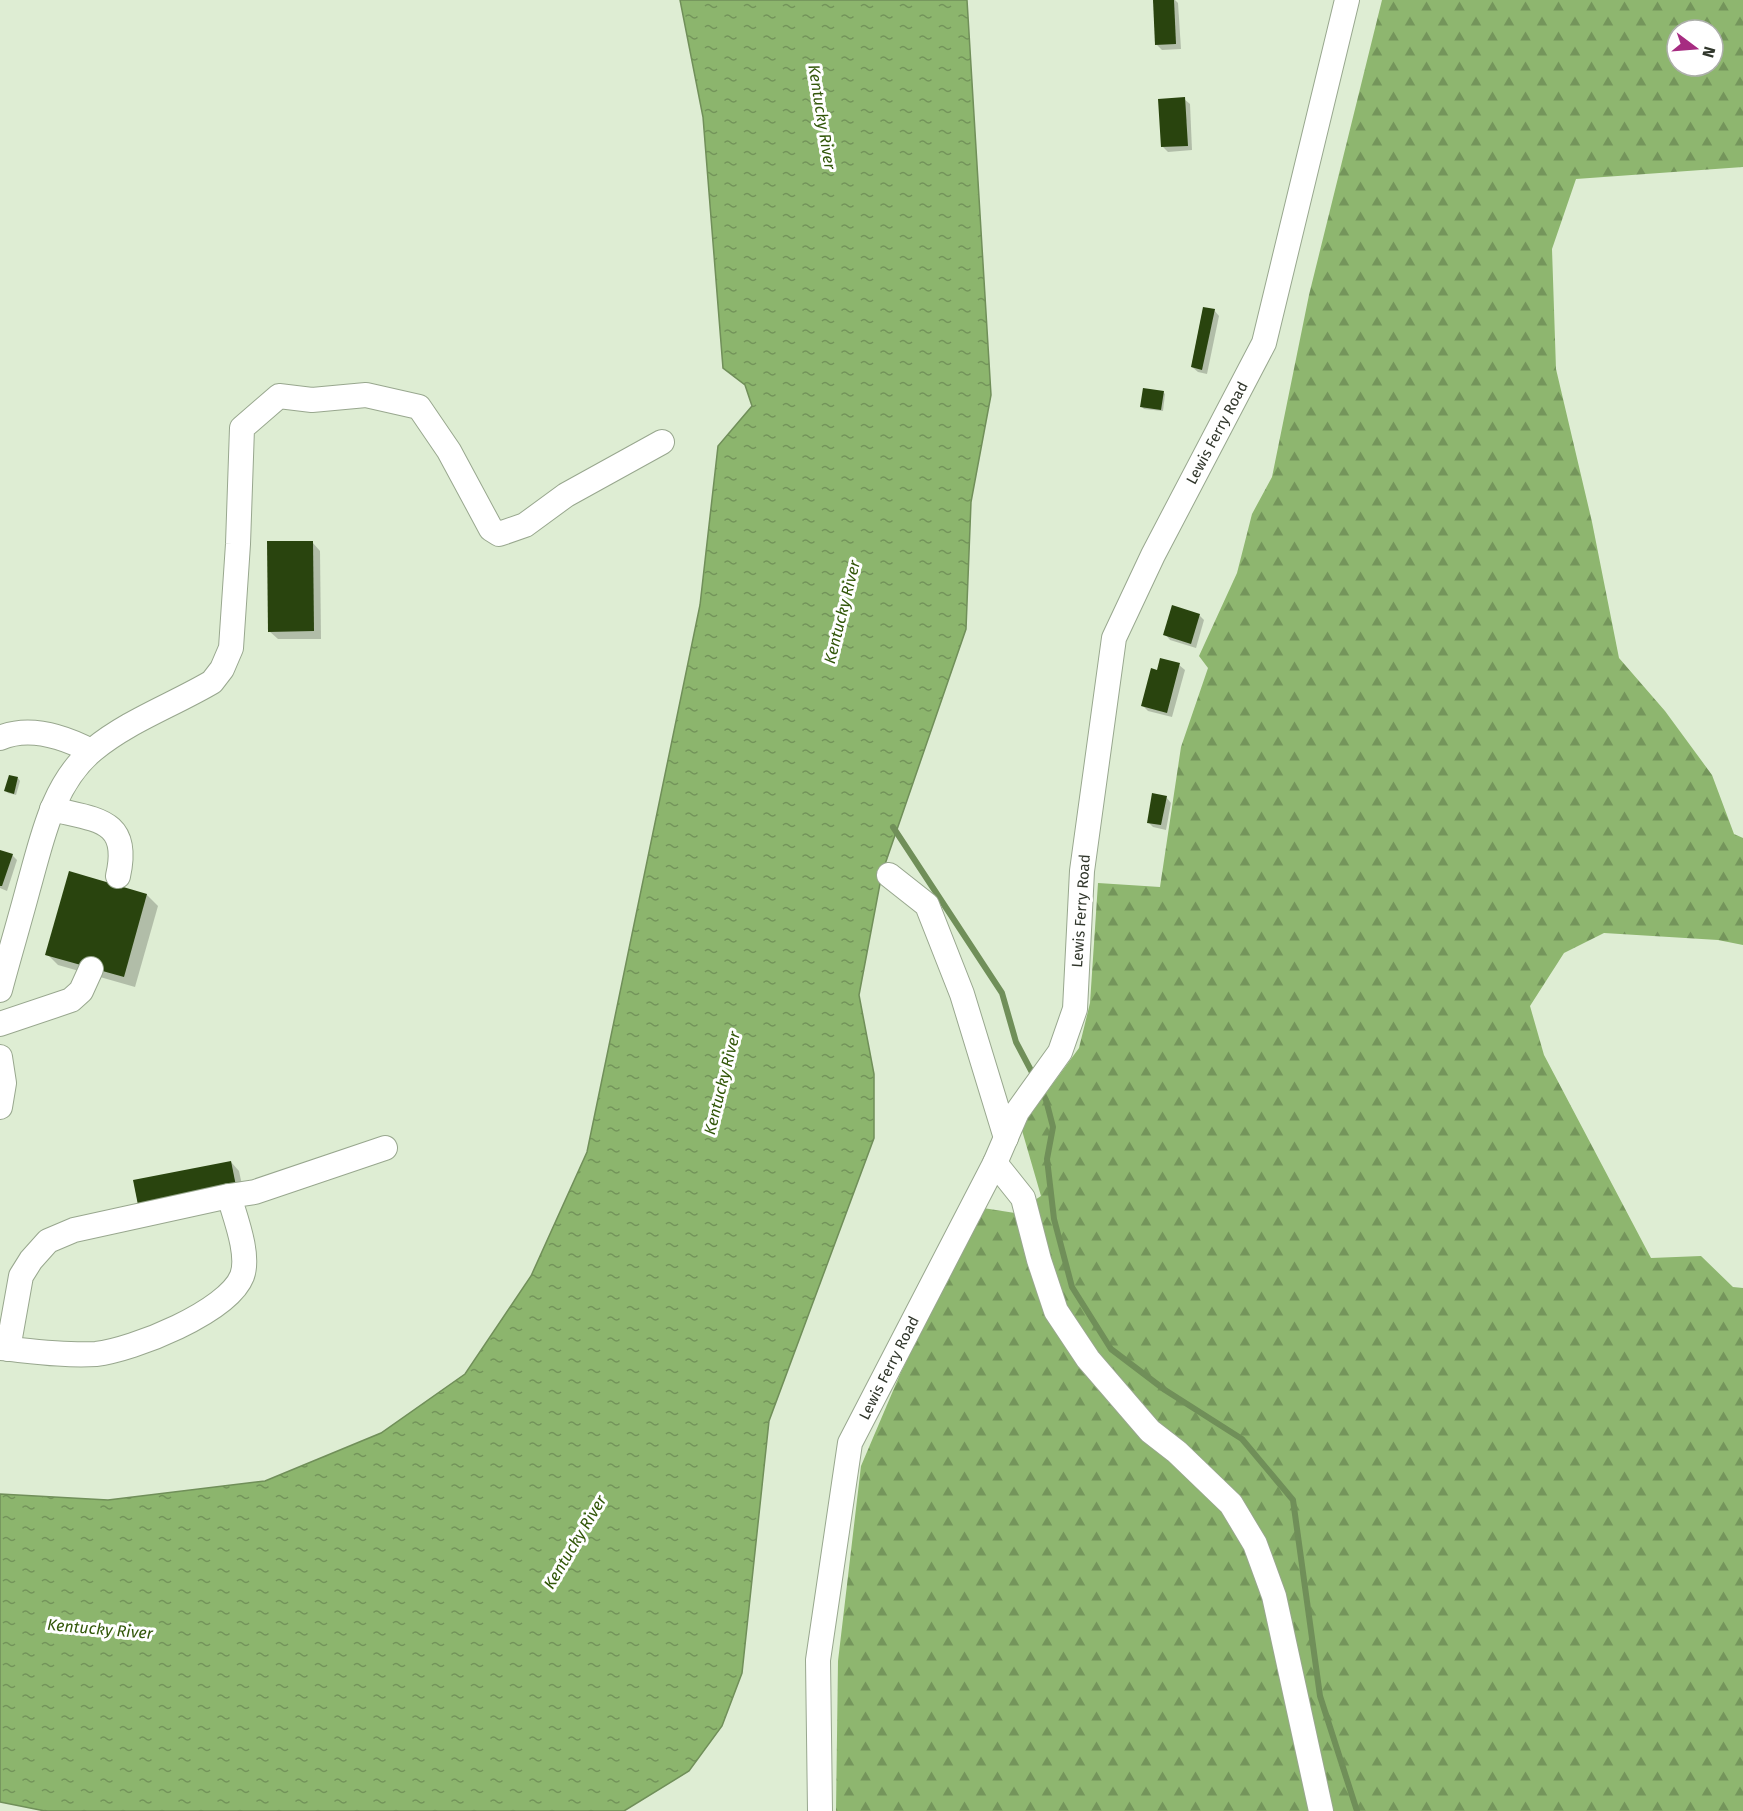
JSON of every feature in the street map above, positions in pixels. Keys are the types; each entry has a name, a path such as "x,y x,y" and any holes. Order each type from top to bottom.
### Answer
{"street":[{"name":"Lewis Ferry Road","path":"820,1811 818,1660 850,1443 995,1162 1017,1112 1060,1052 1075,1009 1082,871 1114,638 1153,555 1264,343 1347,0"},
{"path":"0,990 52,809 72,772 92,751 114,735 212,682 222,669 231,648 242,428 279,396 312,400 366,395 419,407 449,451 491,529 499,534 525,525 566,495 662,442"},
{"path":"0,738 34,732 69,740 92,751"},
{"path":"52,809 94,820 110,827 117,834 121,849 118,876"},
{"path":"889,875 927,905 962,994 1006,1138"},
{"path":"0,1024 71,1000 81,991 91,969"},
{"path":"0,1057 4,1083 0,1107"},
{"path":"229,1196 244,1254 242,1276 227,1297 192,1319 140,1344 97,1354 4,1349 21,1276 31,1260 48,1241 74,1230 229,1196 255,1192 385,1148"},
{"path":"995,1162 1023,1198 1039,1260 1056,1311 1088,1359 1150,1431 1177,1452 1231,1504 1255,1544 1274,1596 1321,1811"}],"green space":[{"path":"1382,0 1743,0 1743,167 1576,179 1552,249 1556,369 1592,522 1619,658 1665,711 1712,775 1734,834 1743,838 1743,945 1718,940 1604,933 1564,953 1530,1006 1544,1055 1651,1258 1701,1256 1733,1287 1743,1288 1743,1811 836,1811 838,1661 861,1466 901,1372 983,1208 1015,1213 1041,1196 1021,1127 1079,1048 1090,1003 1098,883 1160,887 1181,747 1208,668 1199,656 1237,573 1252,514 1272,477 1309,295"}],"water":[{"name":"Kentucky River","path":"680,0 967,0 991,395 971,502 966,629 882,873 859,995 874,1074 874,1138 769,1421 742,1673 722,1726 689,1771 624,1811 45,1811 0,1802 0,1494 108,1500 265,1481 381,1433 465,1374 531,1276 587,1152 700,605 718,446 752,406 745,385 723,368 703,117"}],"building":[{"path":"1153,0 1174,0 1176,44 1155,45"},
{"path":"1185,97 1188,146 1161,147 1158,99"},
{"path":"1203,307 1215,309 1202,370 1191,367"},
{"path":"1143,388 1164,391 1161,410 1140,407"},
{"path":"267,541 313,541 314,631 268,632"},
{"path":"1172,605 1200,614 1191,644 1163,635"},
{"path":"1160,658 1180,663 1167,713 1141,706 1151,668 1157,670"},
{"path":"9,775 18,777 14,794 4,791"},
{"path":"1152,793 1167,796 1161,825 1147,823"},
{"path":"0,850 13,854 2,886 0,886"},
{"path":"69,871 147,894 124,977 45,955"},
{"path":"231,1161 236,1186 138,1205 133,1180"}],"waterway":[{"path":"893,827 1002,993 1016,1042 1035,1078"},
{"path":"1041,1090 1053,1127 1047,1159 1054,1219 1072,1287 1111,1349 1165,1390 1242,1439 1293,1500 1320,1696 1357,1811"}]}
